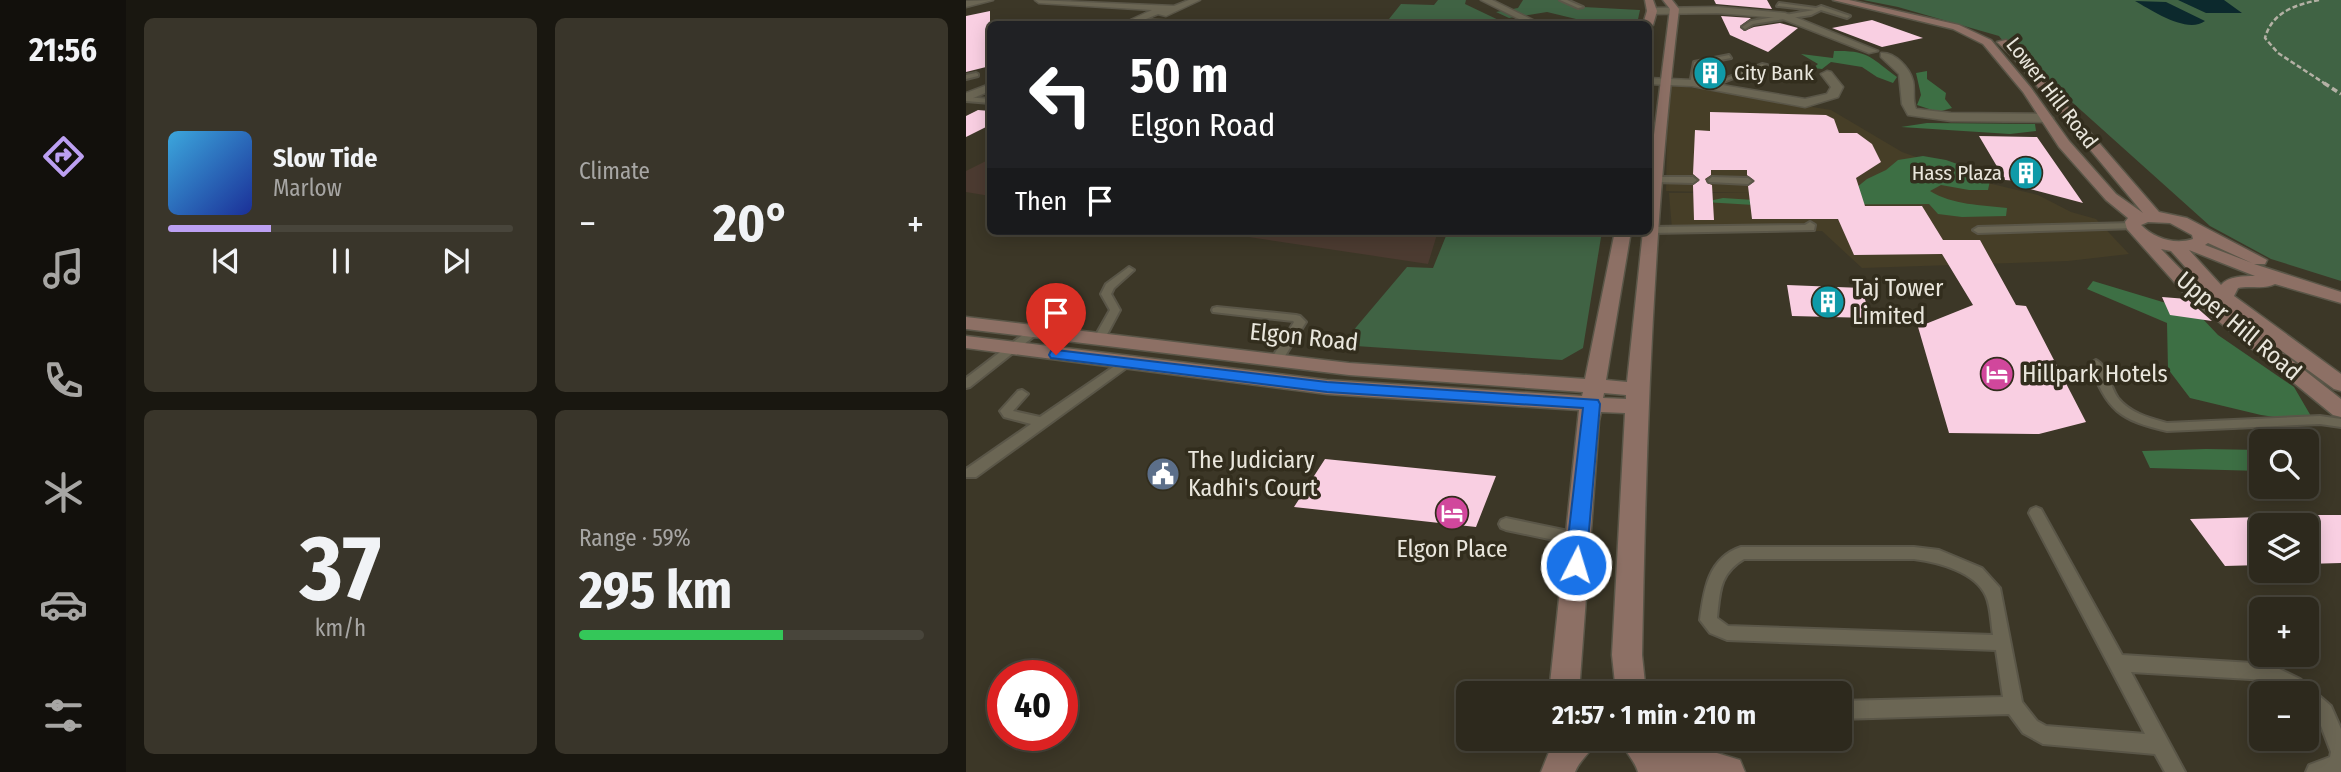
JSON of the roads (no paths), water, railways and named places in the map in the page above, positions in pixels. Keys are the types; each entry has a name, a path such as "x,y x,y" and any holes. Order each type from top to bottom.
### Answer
{"street":[{"path":"966,4 989,0"},
{"path":"1040,0 1170,9"},
{"path":"1146,21 1185,0"},
{"path":"1136,21 1196,0"},
{"path":"1485,0 1530,21"},
{"name":"Lower Hill Road","path":"1837,0 1924,19 1976,36 1993,47 2064,144 2111,197 2142,224"},
{"name":"Lower Hill Road","path":"1856,0 1942,19 1993,36 2004,43 2142,224"},
{"path":"1651,5 1760,12 1788,17 1879,53 1896,63 1906,77 1908,107 1912,112 1951,117 2047,118"},
{"path":"1652,220 1665,80 1664,48 1671,5"},
{"path":"1652,81 1692,83 1805,103 1832,96 1837,87 1827,74"},
{"path":"966,92 987,83"},
{"path":"966,98 987,88"},
{"path":"2142,224 2186,223 2189,242"},
{"path":"2142,224 2341,297"},
{"name":"Upper Hill Road","path":"2142,224 2156,253 2190,289 2341,410"},
{"path":"1565,681 1594,395 1622,235"},
{"path":"1630,681 1627,655 1637,398 1651,235"},
{"path":"2189,242 2288,283 2341,297"},
{"name":"Upper Hill Road","path":"2189,242 2194,270 2225,298 2341,384"},
{"path":"2225,298 2230,285 2243,281 2288,283"},
{"name":"Elgon Road","path":"966,323 1276,361 1637,398"},
{"name":"Elgon Road","path":"966,342 1327,387 1594,395"},
{"path":"1645,753 1728,772"}],"lane":[{"path":"1563,0 1580,7"},
{"path":"1779,5 1821,8 1847,16"},
{"path":"1745,27 1751,23 1811,13 1821,8"},
{"path":"1692,83 1696,63 1729,57"},
{"path":"1709,86 1764,65"},
{"path":"966,78 976,75"},
{"path":"966,98 987,101"},
{"path":"1656,180 1693,180"},
{"path":"1712,180 1748,181"},
{"path":"1978,230 2142,224"},
{"path":"1652,230 1811,228 1810,225"},
{"path":"1099,340 1115,310 1106,294 1110,286 1129,270"},
{"path":"1217,310 1296,318 1300,322 1297,331 1276,361"},
{"path":"966,384 1033,331"},
{"path":"971,473 1125,363"},
{"path":"2096,364 2104,388 2121,412 2143,422 2167,427 2320,420 2341,423"},
{"path":"1022,394 1006,411 1042,422"},
{"path":"2036,513 2175,772"},
{"path":"1506,524 1578,539"},
{"path":"2003,643 1727,633 1708,620 1714,579 1726,561 1741,553 1914,553 1939,556 1976,573 1994,593 2003,643 2014,705 2029,727 2043,735 2161,745"},
{"path":"2117,663 2269,672 2286,681"},
{"path":"1852,710 2014,705"},
{"path":"2316,772 2337,764 2341,752 2325,712 2319,707"}],"water":[{"path":"2178,0 2224,0 2242,13 2206,13"},
{"path":"2135,1 2166,2 2205,21 2189,25 2180,23"}],"railway":[{"path":"2319,0 2286,11 2273,22 2265,38 2278,53 2327,85"},
{"path":"2324,83 2341,94"}],"place":[{"name":"City Bank","path":"1710,73"},
{"name":"Hass Plaza","path":"2026,173"},
{"name":"Taj Tower Limited","path":"1828,302"},
{"name":"Hillpark Hotels","path":"1997,374"},
{"name":"The Judiciary Kadhi's Court","path":"1163,474"},
{"name":"Elgon Place","path":"1452,513"}]}
